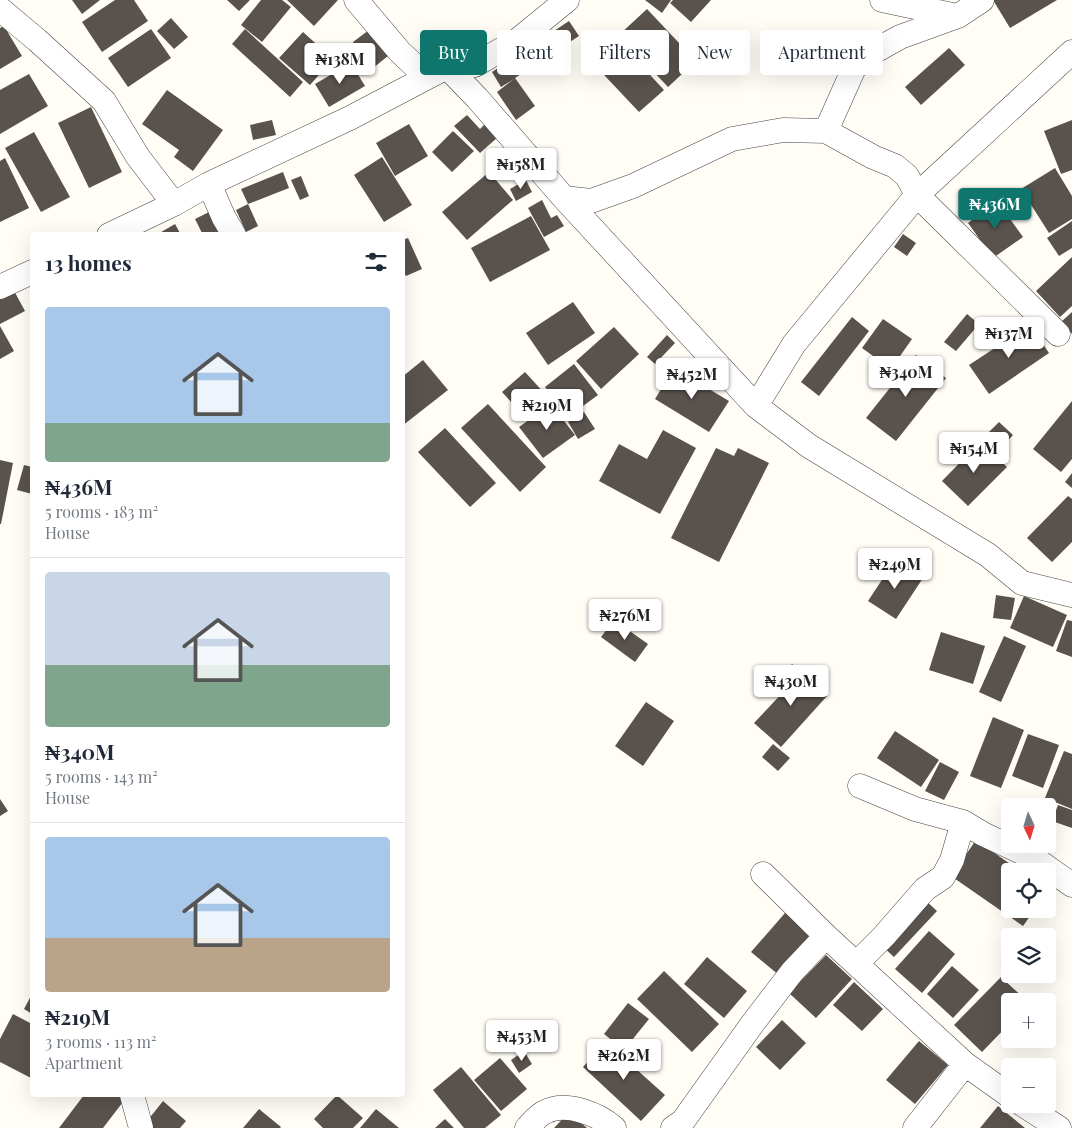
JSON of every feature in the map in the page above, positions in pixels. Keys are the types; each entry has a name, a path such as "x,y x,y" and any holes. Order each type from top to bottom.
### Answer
{"street":[{"path":"356,0 400,52 416,67 420,67"},
{"path":"487,58 518,40 567,0"},
{"path":"882,0 958,16"},
{"path":"826,131 854,68 900,37 958,16 982,0"},
{"path":"0,9 104,101 138,157 174,204"},
{"path":"756,406 794,344 918,195 1072,52"},
{"path":"115,232 174,204 209,184 350,118 432,75"},
{"path":"455,75 564,198 756,406 809,446 988,555 1022,583 1072,595"},
{"path":"564,198 591,201 633,186 732,139 783,130 826,131 895,166 907,176 918,195 1058,334"},
{"path":"209,184 232,232"},
{"path":"0,287 30,273"},
{"path":"860,786 915,809 963,822 983,834 1034,858 1072,886"},
{"path":"857,963 884,936 925,889 943,877 952,860 963,822"},
{"path":"763,874 826,936 964,1064 1001,1090"},
{"path":"673,1128 683,1121 792,972 826,936"},
{"path":"915,1128 964,1064"},
{"path":"133,1097 141,1128"},
{"path":"528,1128 544,1112 560,1109 576,1110 605,1120 614,1128"},
{"path":"1036,1113 1059,1128"}],"building":[{"path":"72,0 100,0 82,14"},
{"path":"115,0 134,0 148,21 102,52 82,22"},
{"path":"227,0 250,0 239,11"},
{"path":"261,0 282,0 291,7 262,42 241,25"},
{"path":"287,0 338,0 314,26"},
{"path":"645,0 671,0 662,13"},
{"path":"673,0 711,0 691,22 670,3"},
{"path":"993,0 1057,0 1010,28"},
{"path":"647,9 667,30 624,30"},
{"path":"171,18 188,37 174,49 157,31"},
{"path":"569,21 579,36 571,41 571,30 555,30"},
{"path":"4,26 22,56 0,69 0,28"},
{"path":"373,27 393,52 373,68 353,42"},
{"path":"151,29 171,58 128,87 108,58"},
{"path":"245,29 303,82 290,97 232,44"},
{"path":"303,32 333,59 310,85 279,58"},
{"path":"669,32 679,43 679,75 681,75 668,87 657,75 669,75"},
{"path":"949,48 965,65 921,105 905,87"},
{"path":"351,63 365,86 329,107 315,84"},
{"path":"497,69 497,75 520,75 515,78 535,106 516,120 497,92 514,79 501,87 492,72"},
{"path":"29,74 48,106 0,134 0,90"},
{"path":"604,75 650,75 664,90 639,112"},
{"path":"167,90 223,130 193,171 174,157 179,150 142,124"},
{"path":"91,107 122,172 89,188 58,123"},
{"path":"467,115 480,129 485,124 498,137 480,153 454,126"},
{"path":"272,120 276,135 253,140 250,125"},
{"path":"1072,120 1072,170 1061,174 1044,131"},
{"path":"409,124 428,156 395,176 376,143"},
{"path":"453,131 474,151 452,172 432,152"},
{"path":"34,132 70,197 41,212 5,148"},
{"path":"382,157 412,205 384,222 354,175"},
{"path":"5,158 29,208 0,222 0,161"},
{"path":"1055,168 1072,196 1072,219 1049,233 1021,189"},
{"path":"283,172 289,188 248,204 241,189"},
{"path":"489,172 513,200 467,240 442,212"},
{"path":"301,176 309,196 300,200 291,180"},
{"path":"526,180 532,192 516,201 510,189"},
{"path":"542,200 551,218 557,215 564,226 544,237 528,208"},
{"path":"997,201 1023,237 993,258 968,223"},
{"path":"248,204 258,226 246,232 236,210"},
{"path":"213,210 220,232 202,232 195,219"},
{"path":"531,216 550,250 490,282 471,248"},
{"path":"1072,221 1072,248 1059,256 1047,238"},
{"path":"175,224 179,232 161,232"},
{"path":"903,234 916,243 907,256 894,247"},
{"path":"408,238 422,269 406,276 405,274 405,239"},
{"path":"1072,257 1072,306 1060,317 1036,291"},
{"path":"13,289 25,311 0,324 0,296"},
{"path":"573,302 595,333 548,365 526,333"},
{"path":"1072,312 1072,334 1061,322"},
{"path":"967,314 979,324 956,351 944,342"},
{"path":"852,317 869,331 819,396 801,382"},
{"path":"883,319 912,339 891,369 862,348"},
{"path":"1030,325 1049,353 989,394 969,365"},
{"path":"0,326 14,351 0,359"},
{"path":"614,327 639,354 601,389 576,361"},
{"path":"667,335 675,343 655,364 647,357"},
{"path":"916,355 946,378 896,441 866,418"},
{"path":"423,360 448,390 405,424 405,375"},
{"path":"574,364 598,395 568,417 545,387"},
{"path":"674,368 729,401 709,432 655,399"},
{"path":"525,372 546,395 523,415 502,392"},
{"path":"1072,401 1072,459 1061,472 1033,449"},
{"path":"488,404 546,467 520,492 461,428"},
{"path":"551,404 575,435 543,458 519,427"},
{"path":"584,412 595,429 578,439 568,422"},
{"path":"999,422 1013,435 996,454 981,440"},
{"path":"445,428 496,483 470,507 418,452"},
{"path":"663,430 696,448 660,514 599,481 619,444 647,459"},
{"path":"980,442 1007,467 968,506 942,481"},
{"path":"716,448 734,456 738,448 769,463 719,562 671,538"},
{"path":"0,460 13,463 1,524 0,524"},
{"path":"24,465 30,466 30,493 17,490"},
{"path":"1072,473 1072,488 1065,482"},
{"path":"1068,496 1072,499 1072,542 1052,562 1027,538"},
{"path":"895,560 923,578 896,619 868,601"},
{"path":"996,595 1015,598 1011,620 993,618"},
{"path":"1024,596 1067,615 1053,647 1010,628"},
{"path":"614,620 648,644 635,662 601,637"},
{"path":"1067,620 1072,621 1072,657 1056,651"},
{"path":"941,632 985,646 973,684 929,670"},
{"path":"1004,636 1026,646 1001,702 979,692"},
{"path":"792,664 827,696 781,747 754,723 788,687 779,679"},
{"path":"646,702 674,721 643,766 615,746"},
{"path":"993,717 1024,730 1001,788 970,776"},
{"path":"895,731 939,760 921,787 877,758"},
{"path":"1028,734 1059,745 1043,788 1012,776"},
{"path":"773,744 790,758 778,771 762,757"},
{"path":"1064,751 1072,754 1072,809 1056,802 1056,798 1045,798"},
{"path":"940,762 959,772 944,800 925,791"},
{"path":"0,799 8,811 0,816"},
{"path":"1058,805 1072,810 1072,828 1056,822"},
{"path":"976,840 1009,863 1001,863 1001,911 951,876"},
{"path":"924,899 937,911 894,957 881,945"},
{"path":"785,913 814,938 780,976 751,952"},
{"path":"1011,918 1029,918 1023,926"},
{"path":"929,931 955,954 922,993 895,969"},
{"path":"826,955 852,979 816,1018 789,993"},
{"path":"707,957 747,991 724,1018 684,984"},
{"path":"952,966 979,990 953,1018 927,994"},
{"path":"664,971 719,1024 692,1052 637,999"},
{"path":"1001,977 1001,983 1008,983 1018,993 1001,993 1001,1032 982,1052 954,1025"},
{"path":"854,982 883,1009 862,1031 833,1005"},
{"path":"30,998 30,1013 24,1009"},
{"path":"628,1003 649,1019 624,1050 604,1034"},
{"path":"13,1014 30,1023 30,1077 0,1062 0,1039"},
{"path":"782,1020 806,1043 780,1070 756,1047"},
{"path":"919,1041 948,1065 915,1104 886,1080"},
{"path":"606,1042 665,1095 641,1121 583,1067"},
{"path":"524,1051 532,1064 519,1073 511,1060"},
{"path":"500,1058 527,1089 501,1111 474,1080"},
{"path":"461,1067 501,1115 485,1128 464,1128 433,1090"},
{"path":"82,1097 126,1098 103,1128 59,1128"},
{"path":"335,1097 339,1097 363,1118 353,1128 323,1128 314,1119"},
{"path":"163,1101 186,1121 180,1128 147,1128 144,1125"},
{"path":"998,1106 1001,1108 1001,1113 1007,1113 1025,1128 980,1128"},
{"path":"259,1109 281,1127 243,1128"},
{"path":"376,1109 399,1128 360,1128"},
{"path":"569,1112 587,1128 554,1128"},
{"path":"445,1119 454,1128 435,1128"}]}
